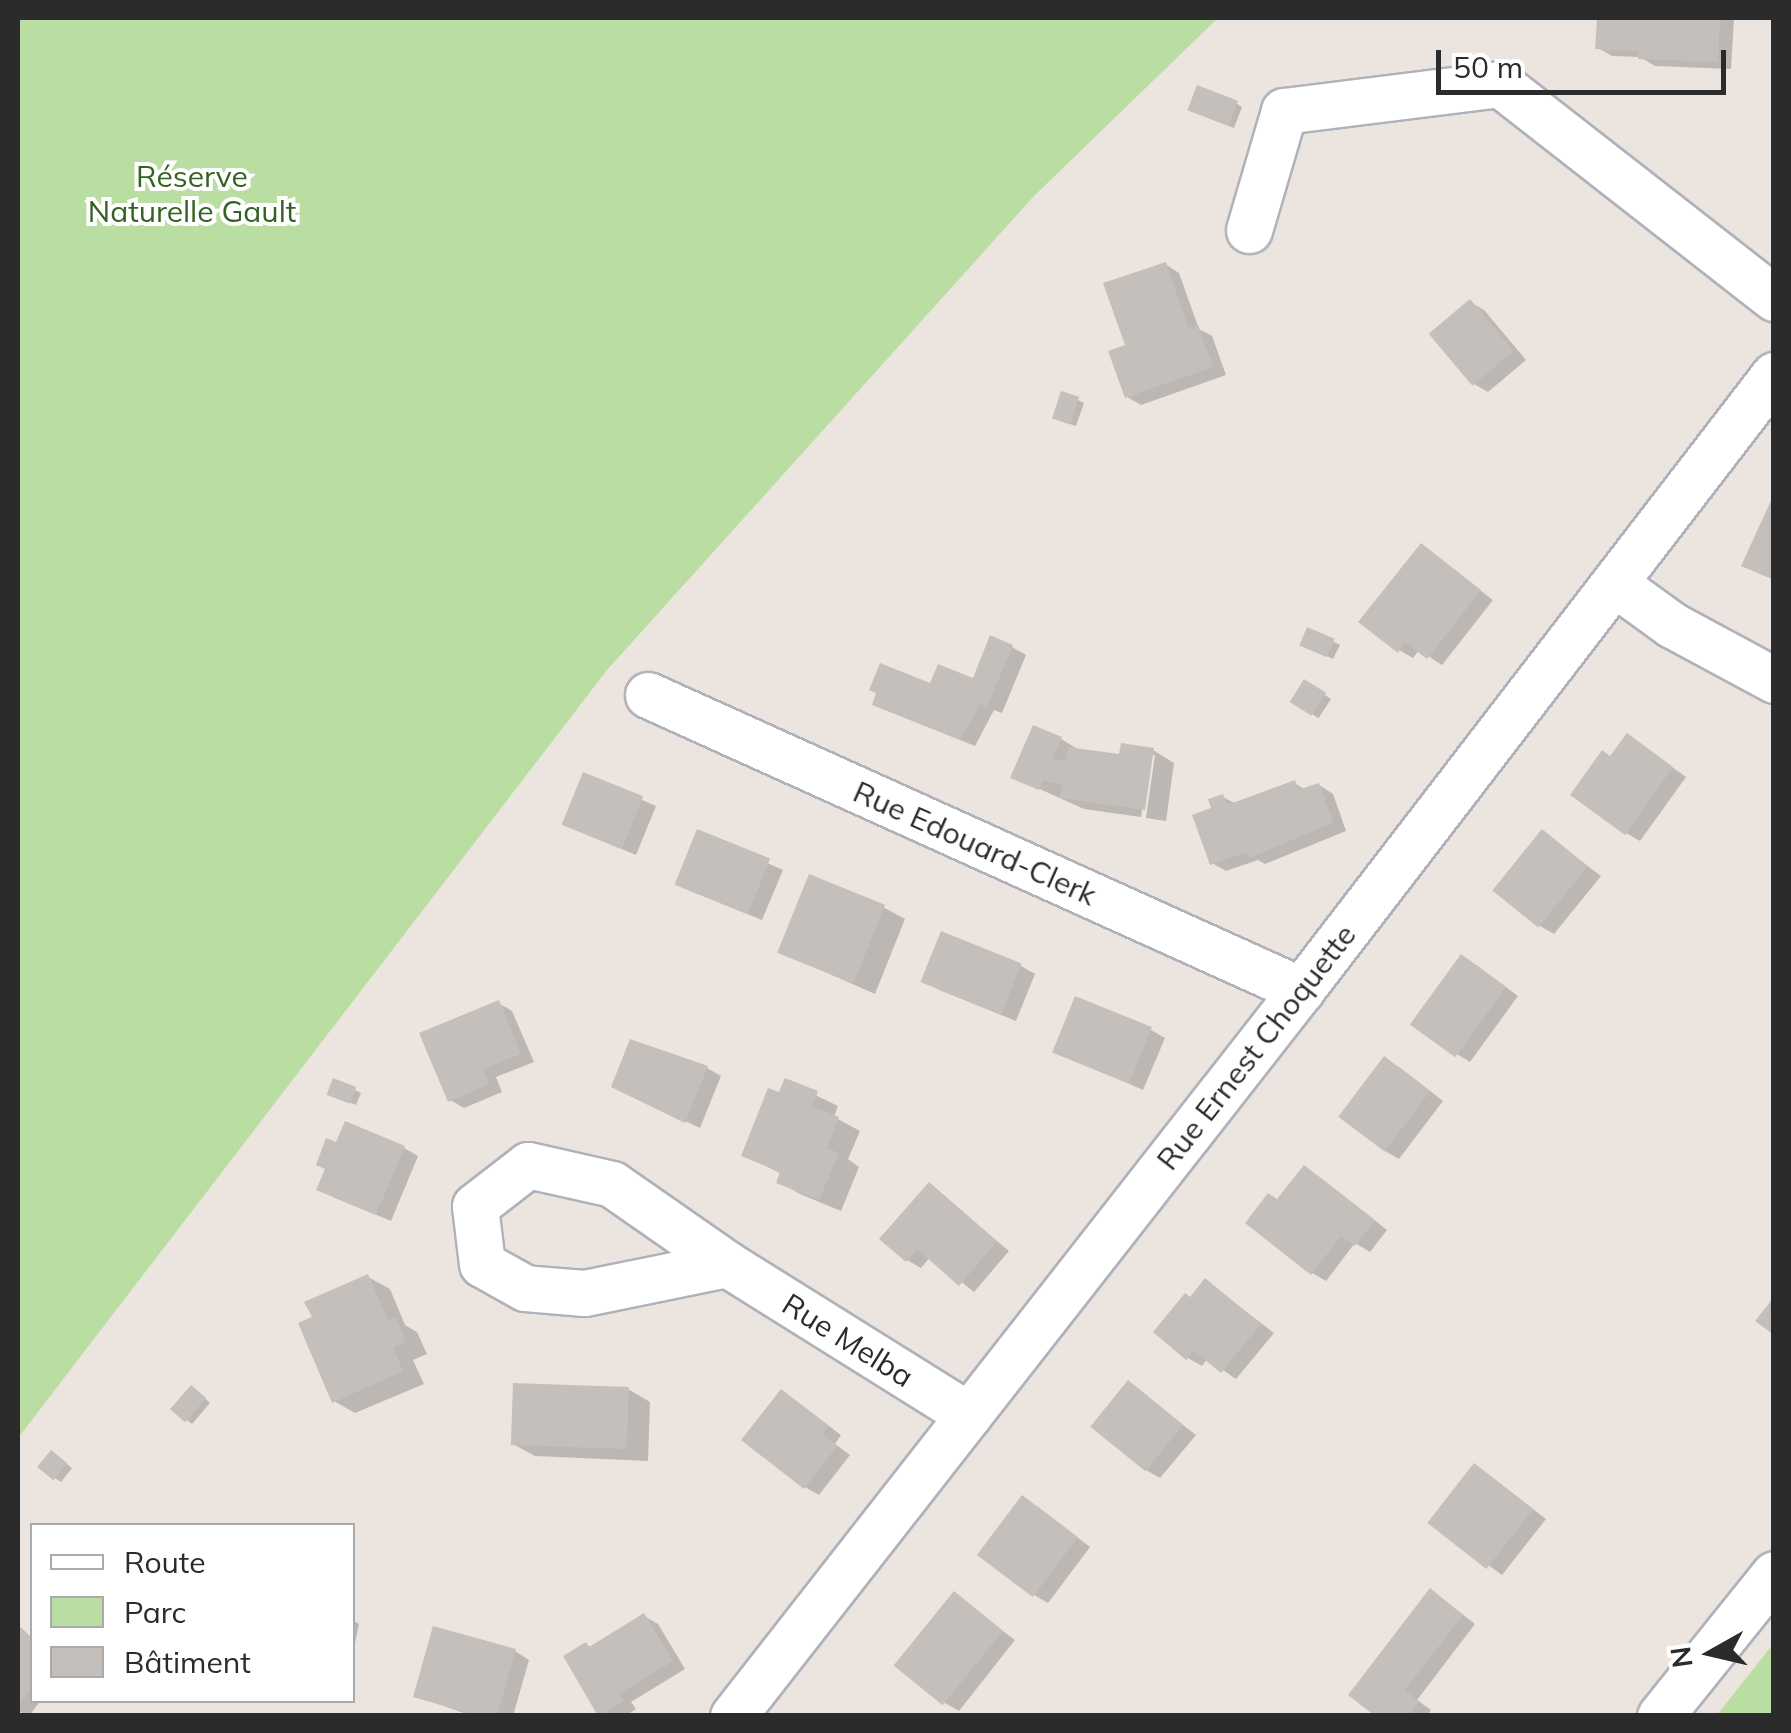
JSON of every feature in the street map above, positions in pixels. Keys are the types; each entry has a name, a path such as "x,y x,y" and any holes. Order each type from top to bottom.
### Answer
{"street":[{"path":"1248,230 1284,111 1500,84 1774,298"},
{"name":"Rue Ernest Choquette","path":"733,1716 1774,375"},
{"path":"1614,583 1672,625 1774,680"},
{"name":"Rue Edouard-Clerk","path":"648,695 1300,990"},
{"name":"Rue Melba","path":"727,1264 584,1292 525,1288 482,1264 475,1206 528,1165 612,1184 727,1264 969,1415"},
{"path":"1660,1716 1774,1574"}],"green space":[{"name":"Réserve Naturelle Gault","path":"18,18 1218,18 1034,196 607,670 18,1438"},
{"path":"1773,1644 1773,1715 1717,1715"}],"building":[{"path":"1597,18 1720,18 1718,62 1638,59 1638,51 1595,49"},
{"path":"1197,85 1238,101 1228,126 1187,110"},
{"path":"1166,262 1189,329 1198,325 1213,367 1125,398 1108,351 1125,345 1103,283"},
{"path":"1470,299 1514,351 1472,386 1429,334"},
{"path":"1061,391 1079,397 1070,424 1052,419"},
{"path":"1774,494 1774,580 1741,566"},
{"path":"1421,543 1481,590 1427,659 1405,642 1398,653 1358,622"},
{"path":"1307,627 1335,639 1327,657 1299,645"},
{"path":"990,635 1013,645 987,707 980,704 960,740 872,705 876,693 869,690 880,663 930,683 938,664 973,678"},
{"path":"1304,679 1326,693 1312,716 1290,702"},
{"path":"1033,725 1062,737 1052,759 1066,761 1068,747 1119,754 1121,743 1154,748 1145,810 1060,798 1062,784 1043,781 1039,790 1010,778"},
{"path":"1627,733 1673,767 1625,835 1570,795 1602,750 1610,756"},
{"path":"583,772 643,796 622,849 562,825"},
{"path":"1295,780 1298,790 1319,783 1333,823 1249,858 1247,852 1210,865 1192,815 1211,808 1208,799 1223,794 1227,805"},
{"path":"697,829 770,859 748,914 675,885"},
{"path":"1542,829 1588,866 1538,928 1492,890"},
{"path":"809,874 885,905 853,984 777,953"},
{"path":"941,931 1022,964 1001,1015 920,982"},
{"path":"1461,954 1506,987 1455,1057 1410,1024"},
{"path":"1075,996 1152,1027 1129,1084 1052,1053"},
{"path":"499,1000 521,1054 483,1069 489,1084 448,1102 419,1033"},
{"path":"630,1039 708,1066 685,1123 611,1087"},
{"path":"1384,1056 1430,1091 1385,1152 1338,1117"},
{"path":"333,1078 356,1087 350,1104 327,1095"},
{"path":"785,1078 818,1091 812,1106 839,1117 827,1148 839,1153 819,1200 776,1183 780,1172 741,1156 768,1088 779,1092"},
{"path":"345,1121 405,1146 376,1215 316,1190 325,1169 316,1165 326,1138 336,1142"},
{"path":"1304,1165 1375,1220 1355,1246 1341,1236 1311,1275 1245,1223 1268,1193 1277,1199"},
{"path":"929,1182 997,1241 959,1286 917,1249 906,1262 879,1239"},
{"path":"368,1274 388,1320 396,1317 406,1342 393,1347 403,1371 332,1403 298,1323 312,1317 304,1302"},
{"path":"1205,1278 1261,1324 1221,1373 1194,1351 1186,1360 1153,1332 1185,1293 1190,1297"},
{"path":"1774,1297 1774,1335 1755,1321"},
{"path":"1128,1380 1183,1425 1145,1471 1090,1427"},
{"path":"513,1383 629,1387 627,1449 511,1445"},
{"path":"191,1385 206,1398 185,1422 170,1409"},
{"path":"781,1389 829,1426 823,1434 837,1446 804,1489 741,1440"},
{"path":"51,1450 67,1463 53,1480 37,1467"},
{"path":"1474,1463 1533,1509 1486,1569 1427,1523"},
{"path":"1022,1495 1078,1537 1033,1597 977,1555"},
{"path":"1430,1588 1463,1615 1405,1690 1419,1701 1408,1716 1375,1716 1348,1695"},
{"path":"954,1591 1003,1631 943,1705 894,1666"},
{"path":"644,1613 673,1661 619,1694 624,1701 598,1716 563,1656 586,1642 589,1647"},
{"path":"18,1626 30,1637 30,1690 18,1705"},
{"path":"433,1626 516,1649 497,1716 479,1716 413,1697"}]}
